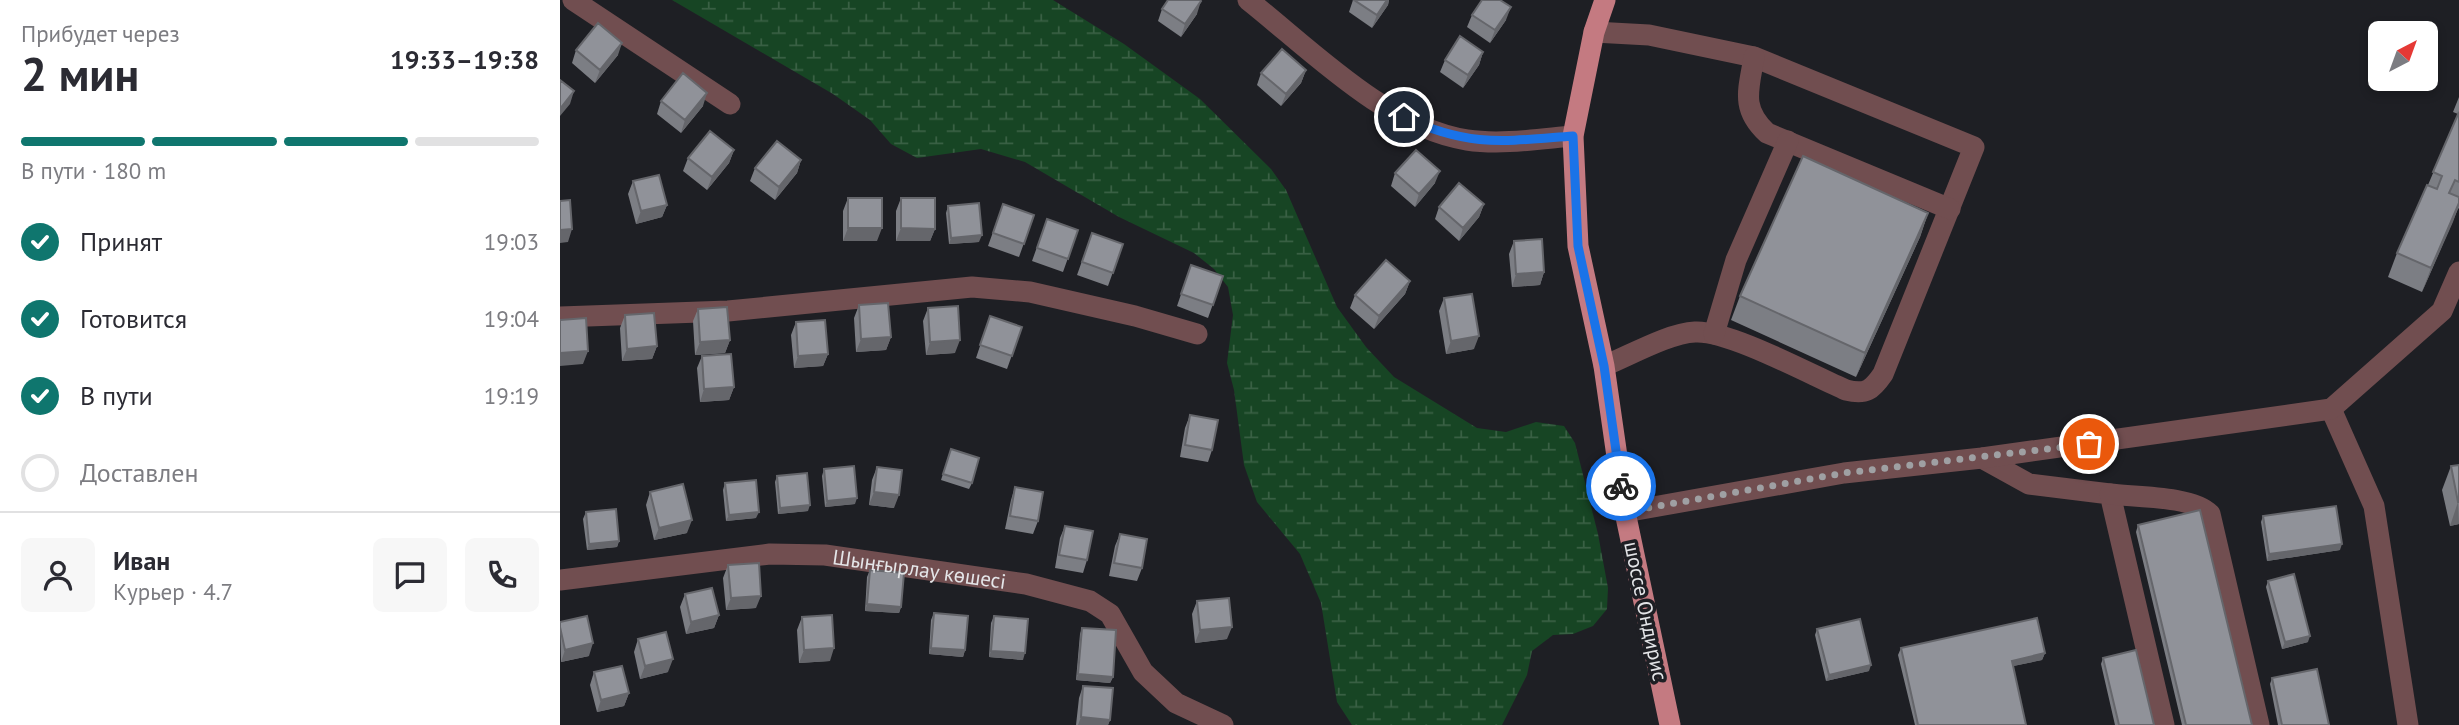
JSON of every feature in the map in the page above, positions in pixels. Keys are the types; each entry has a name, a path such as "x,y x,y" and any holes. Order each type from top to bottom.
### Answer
{"main road":[{"name":"шоссе Ондирис","path":"1605,0 1594,32 1573,136 1578,246 1604,366 1625,512 1670,725"}],"street":[{"path":"573,0 730,104"},
{"path":"1248,0 1357,88 1430,130 1476,141 1573,136"},
{"path":"1594,32 1649,35 1754,57 1974,146 1883,374 1872,390 1859,394 1846,390 1714,334 1686,333 1604,366"},
{"path":"1754,57 1747,104 1767,133 1950,209"},
{"path":"1714,334 1736,260 1788,141"},
{"path":"1625,512 1844,473 1982,458 2331,409 2442,311 2459,272"},
{"path":"560,317 728,311 972,287 1030,292 1197,334"},
{"path":"2331,409 2374,506 2408,725"},
{"path":"1982,458 2029,485 2185,502 2199,505 2210,514 2259,725"},
{"path":"2110,494 2165,725"},
{"name":"Шыңғырлау көшесі","path":"560,580 770,554 836,556 1026,584 1090,601 1110,614 1143,672 1176,704 1223,725"}],"green space":[{"path":"672,0 1053,0 1124,44 1200,99 1271,169 1286,190 1337,307 1366,347 1394,377 1477,428 1506,432 1536,422 1564,426 1575,443 1598,534 1608,588 1607,609 1593,626 1573,634 1553,635 1532,651 1527,675 1502,725 1352,725 1337,702 1321,603 1300,554 1257,502 1244,465 1234,390 1227,363 1233,315 1228,287 1214,269 1194,253 1119,217 1025,162 981,149 917,158 891,144 870,120 833,94"}],"building":[{"path":"1168,0 1201,1 1185,24 1162,9"},
{"path":"1354,0 1387,0 1377,15"},
{"path":"1482,0 1500,0 1511,7 1495,30 1472,15"},
{"path":"598,23 622,43 600,70 576,50"},
{"path":"1460,36 1483,52 1468,75 1445,60"},
{"path":"1282,49 1306,70 1286,94 1261,73"},
{"path":"683,73 707,93 685,120 661,101"},
{"path":"560,80 574,91 560,109"},
{"path":"2459,112 2459,182 2455,180 2449,193 2459,197 2459,203 2431,268 2397,253 2427,185 2437,189 2442,176 2433,172"},
{"path":"710,131 734,150 712,177 688,158"},
{"path":"777,141 801,160 779,187 755,168"},
{"path":"1416,150 1440,171 1419,194 1395,173"},
{"path":"1803,156 1928,213 1865,353 1740,296"},
{"path":"659,175 667,205 641,211 633,181"},
{"path":"1459,183 1484,204 1463,228 1439,207"},
{"path":"848,198 882,198 882,228 848,228"},
{"path":"901,198 935,198 935,229 901,228"},
{"path":"570,200 572,229 560,230 560,201"},
{"path":"979,203 982,235 951,238 948,206"},
{"path":"1003,204 1034,215 1024,244 993,233"},
{"path":"1047,219 1078,230 1068,259 1037,248"},
{"path":"1092,233 1123,244 1113,273 1082,262"},
{"path":"1542,239 1544,272 1516,274 1514,241"},
{"path":"1386,260 1410,281 1379,316 1355,295"},
{"path":"1191,265 1223,276 1213,305 1181,294"},
{"path":"1472,294 1479,336 1451,341 1444,298"},
{"path":"888,303 891,337 861,339 859,305"},
{"path":"958,306 960,340 930,342 928,308"},
{"path":"727,307 730,340 700,342 698,309"},
{"path":"654,313 657,346 627,349 625,315"},
{"path":"990,316 1022,327 1012,356 980,345"},
{"path":"586,318 588,351 560,353 560,320"},
{"path":"825,320 828,354 798,356 796,322"},
{"path":"731,354 734,387 704,389 702,356"},
{"path":"1190,415 1218,420 1212,450 1185,445"},
{"path":"951,449 979,458 972,483 943,474"},
{"path":"2459,465 2459,502 2458,502 2451,466"},
{"path":"854,466 857,498 827,501 824,469"},
{"path":"877,467 902,470 899,495 874,492"},
{"path":"807,473 810,505 780,508 777,476"},
{"path":"756,480 759,512 729,515 725,483"},
{"path":"683,484 692,520 659,528 650,492"},
{"path":"1015,487 1043,492 1038,521 1010,516"},
{"path":"2336,506 2342,544 2269,554 2263,516"},
{"path":"616,509 619,541 589,544 586,512"},
{"path":"2200,510 2252,725 2186,725 2138,525"},
{"path":"1065,526 1093,531 1087,560 1059,555"},
{"path":"1120,534 1147,539 1142,568 1114,563"},
{"path":"759,563 761,596 731,598 728,565"},
{"path":"870,570 904,573 901,607 867,604"},
{"path":"2294,574 2310,636 2285,642 2268,581"},
{"path":"712,588 719,615 691,622 685,594"},
{"path":"1229,598 1232,627 1200,630 1197,601"},
{"path":"934,613 968,616 965,650 931,648"},
{"path":"832,615 834,648 804,650 802,617"},
{"path":"587,616 593,643 565,650 560,622"},
{"path":"994,616 1028,619 1025,653 991,651"},
{"path":"2037,618 2045,653 2012,661 2026,725 1918,725 1901,648"},
{"path":"1860,619 1871,665 1829,675 1817,629"},
{"path":"1082,628 1116,630 1113,677 1078,674"},
{"path":"666,632 673,659 645,666 638,639"},
{"path":"2136,650 2154,725 2119,725 2103,658"},
{"path":"622,666 629,693 601,700 594,672"},
{"path":"2317,669 2329,725 2282,725 2272,678"},
{"path":"1083,686 1113,688 1110,720 1081,717"}],"way so far":[{"path":"1621,486 1625,512 1844,473 2089,444"}],"route":[{"path":"1404,117 1430,130 1466,140 1496,141 1573,136 1578,246 1604,366 1621,486"}]}
